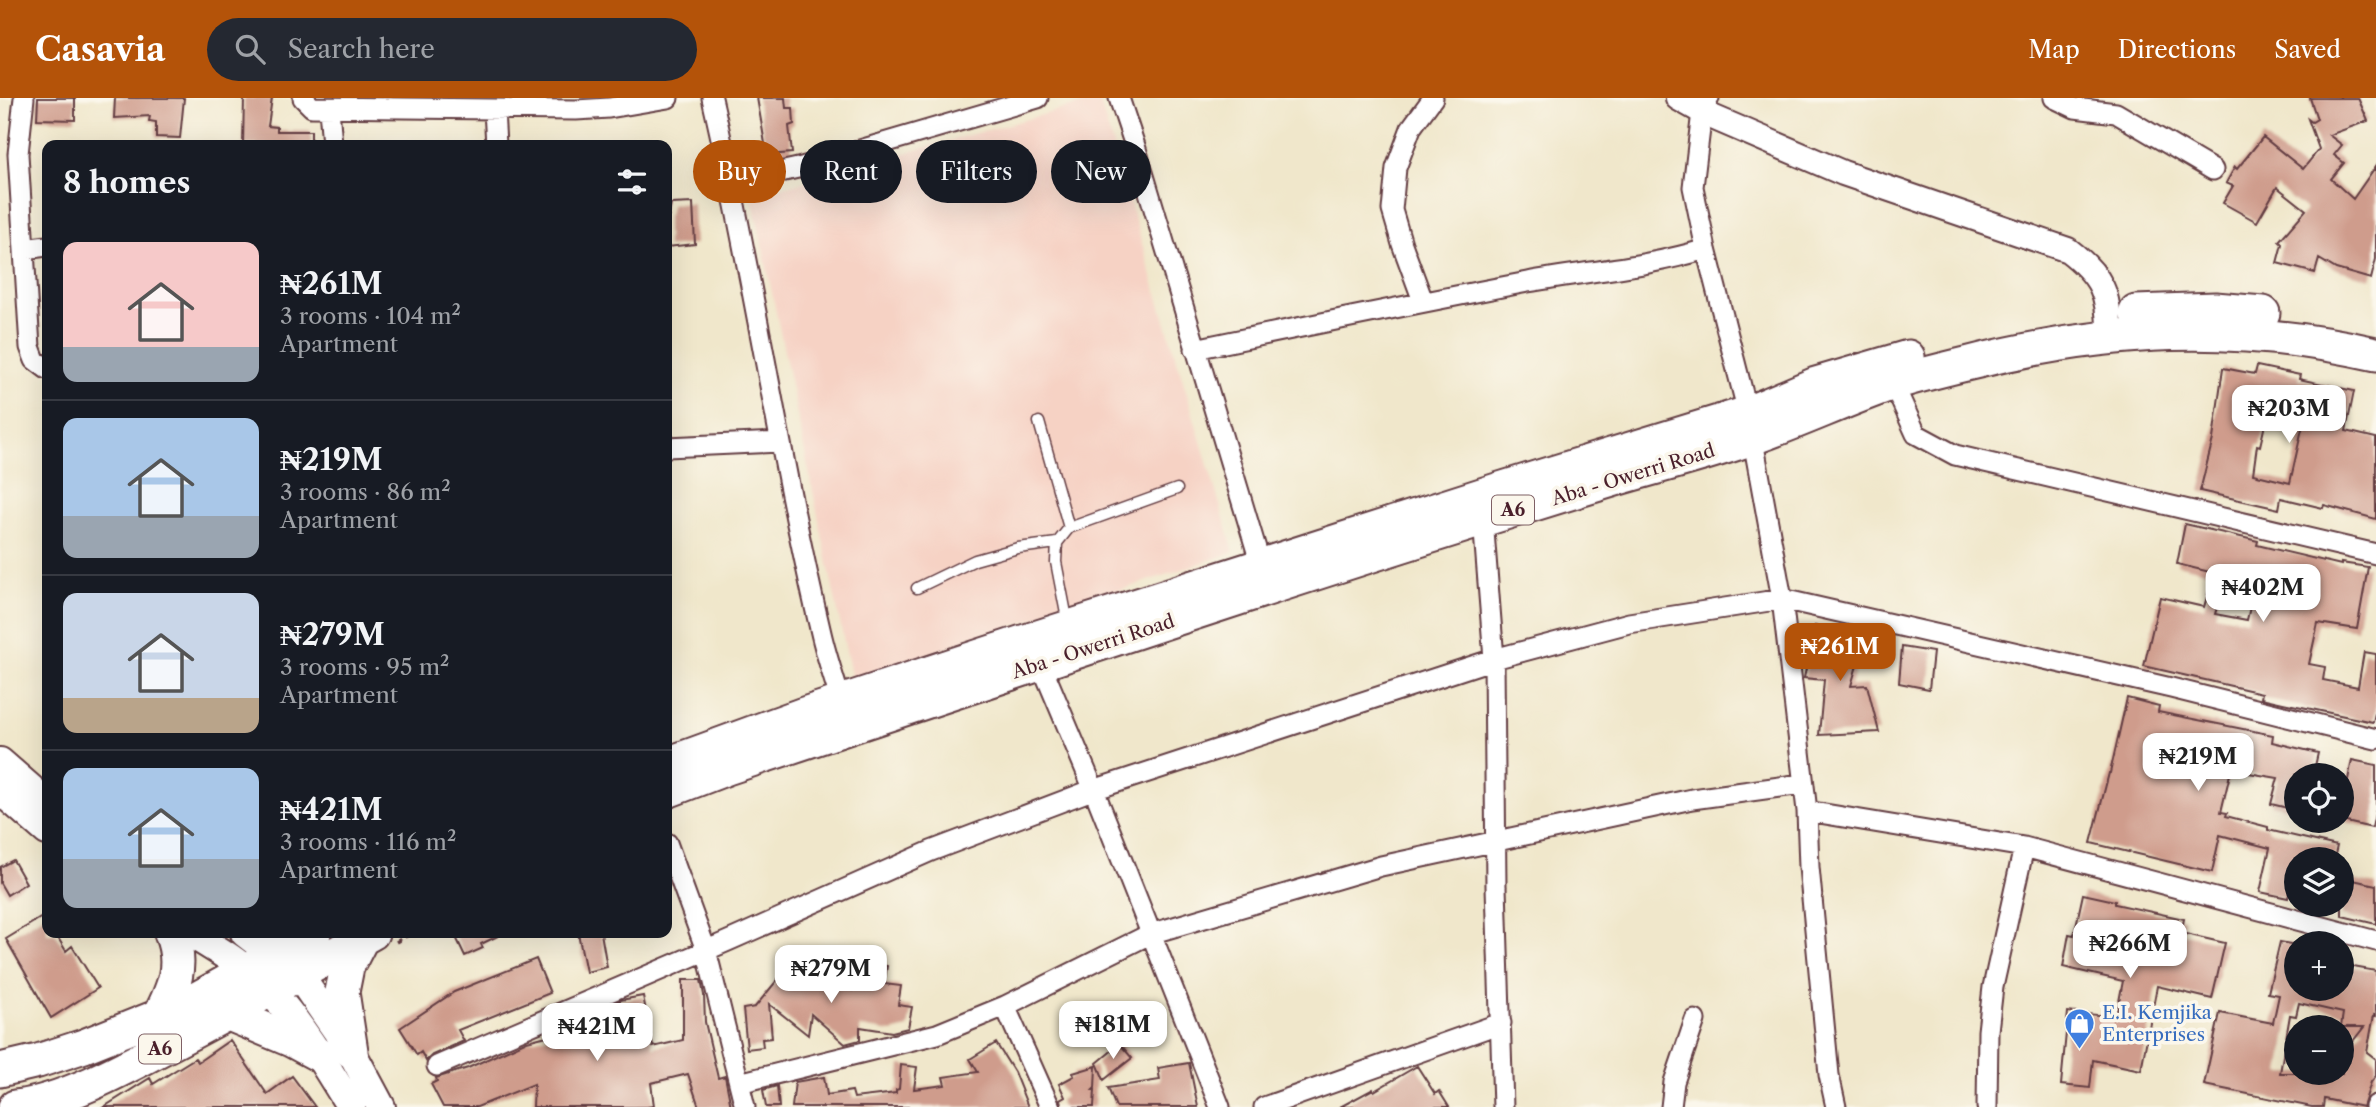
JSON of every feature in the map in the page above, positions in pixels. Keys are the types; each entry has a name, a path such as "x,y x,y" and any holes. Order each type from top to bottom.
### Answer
{"highway":[{"name":"Aba - Owerri Road","path":"1036,651 1069,627 1261,565 1893,383 2110,326 2216,309 2278,314 2376,333"},
{"name":"Aba - Owerri Road","path":"672,763 844,715 1036,651 1483,519 1751,426 1816,384 1915,354 2006,332 2075,318 2152,333 2218,332 2307,341 2376,354"},
{"name":"Aba - Owerri Road","path":"672,789 727,768 844,715"},
{"path":"159,1017 173,990 177,963 172,938"},
{"name":"A6","path":"25,1106 108,1077 229,1014 309,938"},
{"name":"A6","path":"0,1070 84,1046 360,938"},
{"path":"229,1014 291,1040 335,1053 347,967 365,938"}],"main road":[{"path":"0,762 42,799"},
{"path":"0,790 42,827"},
{"path":"198,938 228,956 272,973"},
{"path":"248,938 272,973 381,1107"},
{"path":"335,1053 351,1107"}],"street":[{"path":"24,98 18,154 30,348 35,360 42,365"},
{"path":"303,98 312,107 494,110 609,108 667,98"},
{"path":"712,98 721,140"},
{"path":"786,171 1038,98"},
{"path":"1119,98 1261,565"},
{"path":"1423,301 1392,210 1396,168 1411,128 1433,98"},
{"path":"1678,98 1706,105 1843,173 2068,250 2088,265 2103,286 2110,326"},
{"path":"2053,98 2075,108 2116,113 2213,170"},
{"path":"1706,105 1693,187 1751,426 1782,599 1807,811 1829,1074 1836,1107"},
{"path":"329,107 332,140"},
{"path":"494,110 496,140"},
{"path":"735,203 780,442 821,635 844,715"},
{"path":"24,249 42,247"},
{"path":"1195,349 1423,301 1590,270 1672,259 1706,249"},
{"path":"1893,383 1916,434 1955,455 2376,554"},
{"path":"672,447 780,442"},
{"path":"1483,519 1494,659 1503,1107"},
{"path":"437,1066 932,850 1094,790 1494,659 1629,624 1782,599 2171,688 2376,739"},
{"path":"1036,651 1220,1107"},
{"path":"739,1083 937,1034 1005,1006 1150,934 1381,866 1496,839 1692,800 1802,784"},
{"path":"1807,811 2024,846 2376,941"},
{"path":"1987,1107 1988,1031 1993,987 2024,846"},
{"path":"672,857 706,950 745,1107"},
{"path":"1005,1006 1050,1107"},
{"path":"1671,1107 1674,1082 1695,1020"},
{"path":"1264,1107 1501,1023"}],"lane":[{"path":"1039,422 1069,528"},
{"path":"1069,627 1056,562 1057,543 1069,528 1177,489"},
{"path":"917,588 975,560 1018,548 1057,543"}],"shaded area":[{"path":"1099,99 1111,140 1051,140 1051,203 1130,203 1234,552 852,680 753,203 786,203 786,186 800,183 800,203 902,203 902,154 916,150 916,203 1037,203 1037,140 952,140"}],"building":[{"path":"38,98 75,98 75,120 37,119"},
{"path":"115,98 184,98 180,138 156,137 156,122 149,121 150,116 114,118"},
{"path":"244,98 272,98 268,126 277,127 277,131 311,131 311,140 243,140"},
{"path":"757,98 785,98 786,108 793,108 794,124 789,126 792,153 786,153 786,140 764,140"},
{"path":"2310,98 2358,98 2368,121 2329,135 2342,145 2334,155 2344,163 2331,179 2353,199 2376,166 2376,259 2371,279 2336,269 2319,259 2315,273 2277,263 2282,244 2279,241 2306,210 2277,187 2257,222 2223,203 2233,186 2226,183 2235,167 2237,169 2263,137 2303,169 2319,149 2308,119 2312,122 2317,119"},
{"path":"693,203 695,244 672,246 672,204"},
{"path":"2257,366 2300,375 2299,379 2354,391 2346,431 2376,438 2376,519 2324,505 2323,508 2281,498 2279,509 2200,491 2213,439 2223,368 2255,374","holes":["2269,407 2305,415 2290,483 2253,474 2257,445 2260,446"]},
{"path":"2185,524 2258,541 2257,545 2341,565 2368,567 2357,629 2318,623 2309,664 2325,667 2323,680 2358,687 2364,652 2376,654 2376,709 2373,722 2261,698 2262,693 2144,666 2160,597 2204,607 2214,573 2177,564","holes":["2226,578 2255,585 2247,620 2215,614"]},
{"path":"1815,626 1865,638 1851,686 1867,685 1879,732 1819,735 1824,680 1804,678"},
{"path":"1902,647 1933,652 1929,689 1899,683"},
{"path":"2127,698 2159,706 2158,712 2273,735 2272,742 2318,753 2316,763 2284,763 2284,807 2271,804 2278,778 2231,770 2221,812 2227,813 2226,816 2268,827 2268,830 2337,847 2284,847 2284,897 2260,892 2270,848 2220,835 2212,872 2091,843"},
{"path":"2352,760 2376,765 2376,809 2372,828 2354,824 2354,763 2351,763"},
{"path":"13,860 26,883 7,895 0,883 0,867"},
{"path":"2354,880 2376,885 2376,924 2346,917 2354,917"},
{"path":"2083,894 2184,919 2181,933 2225,943 2212,999 2157,986 2141,1070 2093,1060 2090,1088 2061,1085 2068,1012 2116,1017 2123,981 2063,967 2069,934 2074,935"},
{"path":"42,917 42,938 58,938 66,951 72,946 98,988 51,1018 6,939"},
{"path":"456,938 494,938 481,944 483,948 465,956"},
{"path":"579,938 602,938 607,967 586,972"},
{"path":"2280,942 2284,943 2284,1001 2354,1001 2354,967 2376,971 2376,1016 2374,1015 2367,1052 2376,1059 2376,1076 2371,1082 2363,1107 2324,1099 2323,1107 2312,1107 2204,1085 2220,1013 2273,1023 2279,995 2268,993"},
{"path":"536,959 550,993 458,1030 464,1041 432,1055 426,1061 421,1052 417,1055 400,1028 454,992"},
{"path":"817,960 852,990 857,961 887,966 884,984 901,986 898,1005 912,1007 908,1028 892,1032 860,1027 860,1040 845,1044 811,1014 808,1035 769,1004 772,1038 762,1039 763,1047 747,1049 743,1009 755,1007 779,978 792,988"},
{"path":"683,980 701,980 705,1022 718,1078 725,1076 731,1107 699,1107 688,1074 651,1083 654,1106 647,1107 533,1107 534,1084 477,1107 443,1107 431,1084 437,1081 436,1078 468,1068 527,1041 579,1028 577,1019 613,1006 621,1000 643,996 653,1047 683,1040"},
{"path":"230,1040 267,1094 292,1076 315,1107 104,1107 150,1078 153,1084 195,1058 198,1062"},
{"path":"996,1043 1014,1072 1028,1107 792,1107 795,1082 824,1077 827,1095 852,1091 854,1098 896,1093 899,1089 901,1065 917,1067 914,1089 945,1085 943,1077 978,1072 970,1059"},
{"path":"1120,1044 1132,1058 1104,1080 1097,1063"},
{"path":"1189,1063 1198,1107 1116,1107 1108,1088 1160,1080 1158,1068"},
{"path":"1096,1066 1094,1107 1062,1107 1060,1100 1065,1097 1059,1084 1074,1076 1073,1073"},
{"path":"1417,1066 1435,1094 1439,1091 1449,1107 1340,1107 1373,1089 1374,1091"},
{"path":"777,1086 779,1107 766,1107 763,1090"}],"place":[{"name":"E.I. Kemjika Enterprises","path":"2079,1050"}]}
